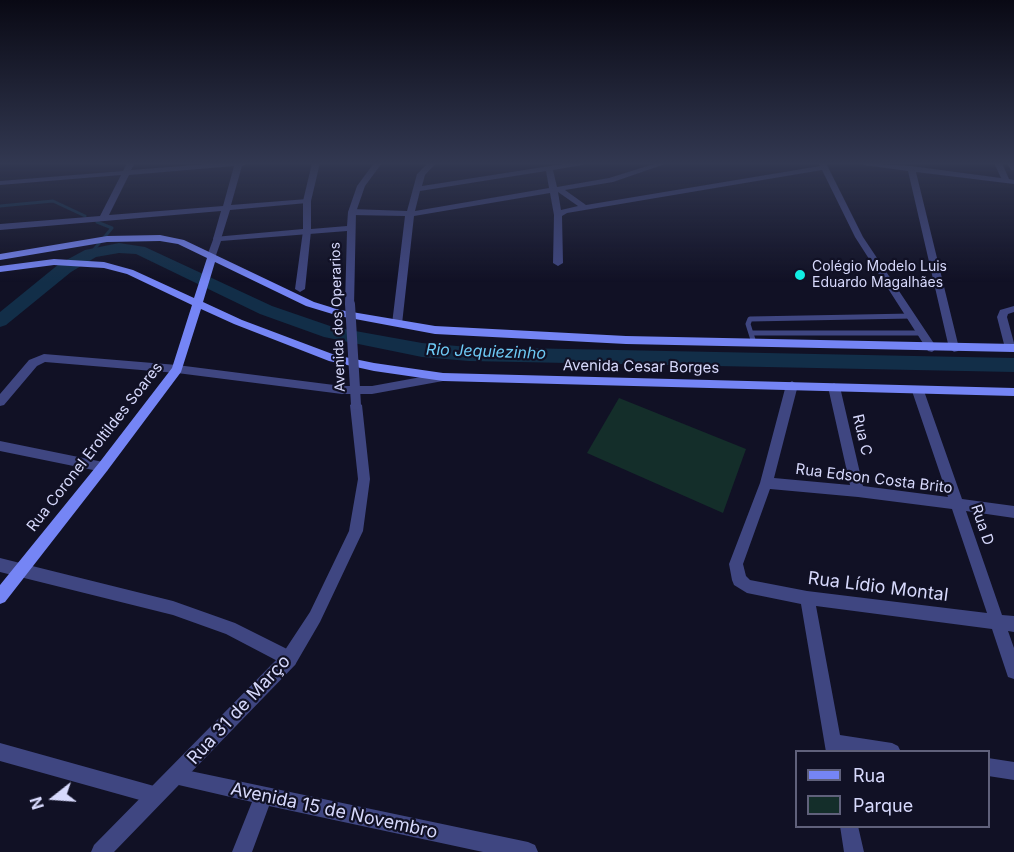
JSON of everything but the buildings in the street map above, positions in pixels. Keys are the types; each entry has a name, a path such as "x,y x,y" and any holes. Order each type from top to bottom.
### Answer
{"main road":[{"name":"Avenida Cesar Borges","path":"0,257 136,237 181,242 277,291 310,304 339,313 435,330 522,337 752,338 932,348 1012,348"},
{"name":"Rua Coronel Eroltildes Soares","path":"0,597 177,369 212,256"},
{"name":"Avenida Cesar Borges","path":"0,269 46,262 104,265 130,272 200,300 333,358 375,368 443,377 1014,392"}],"street":[{"path":"103,219 111,203"},
{"name":"Rua Coronel Eroltildes Soares","path":"212,256 228,203"},
{"path":"0,227 279,203"},
{"path":"300,289 307,231 307,203"},
{"name":"Avenida dos Operarios","path":"355,203 350,228 350,304 357,405"},
{"path":"397,324 413,203"},
{"path":"352,212 410,214 478,203"},
{"path":"557,203 558,263"},
{"path":"577,203 584,207"},
{"path":"558,215 565,211 608,203"},
{"path":"842,203 859,237 932,348"},
{"path":"919,203 954,348"},
{"path":"217,239 350,228"},
{"path":"1012,348 1002,317 1004,312 1014,309"},
{"path":"0,402 39,359 177,369 342,390 372,390 443,377"},
{"path":"766,483 792,386"},
{"name":"Rua C","path":"834,387 858,491"},
{"name":"Rua D","path":"918,391 1014,671"},
{"name":"Rua 31 de Março","path":"101,852 154,795 176,777 289,659 315,617 356,531 364,479 357,405"},
{"path":"0,446 103,467"},
{"name":"Rua Edson Costa Brito","path":"766,483 858,491 1014,512"},
{"name":"Rua Lídio Montal","path":"766,483 736,564 739,580 747,586 807,598 1014,624"},
{"path":"0,565 173,608 230,628 289,659"},
{"path":"807,598 834,747 869,750"},
{"path":"0,752 154,795"},
{"path":"990,767 1014,771"},
{"name":"Avenida 15 de Novembro","path":"176,777 528,852"},
{"path":"242,852 264,796"},
{"path":"849,828 854,852"}],"lane":[{"path":"912,316 764,317 750,319 748,324 752,338 923,333"}],"green space":[{"path":"619,398 746,449 723,513 587,453"}],"waterway":[{"path":"0,206 34,203"},
{"path":"57,203 85,216"},
{"path":"91,253 112,228 97,222"},
{"name":"Rio Jequiezinho","path":"0,321 65,268 91,253 119,248 139,250 266,310 330,333 422,350 469,354 1014,365"}],"place":[{"name":"Colégio Modelo Luis Eduardo Magalhães","path":"800,275"}]}
